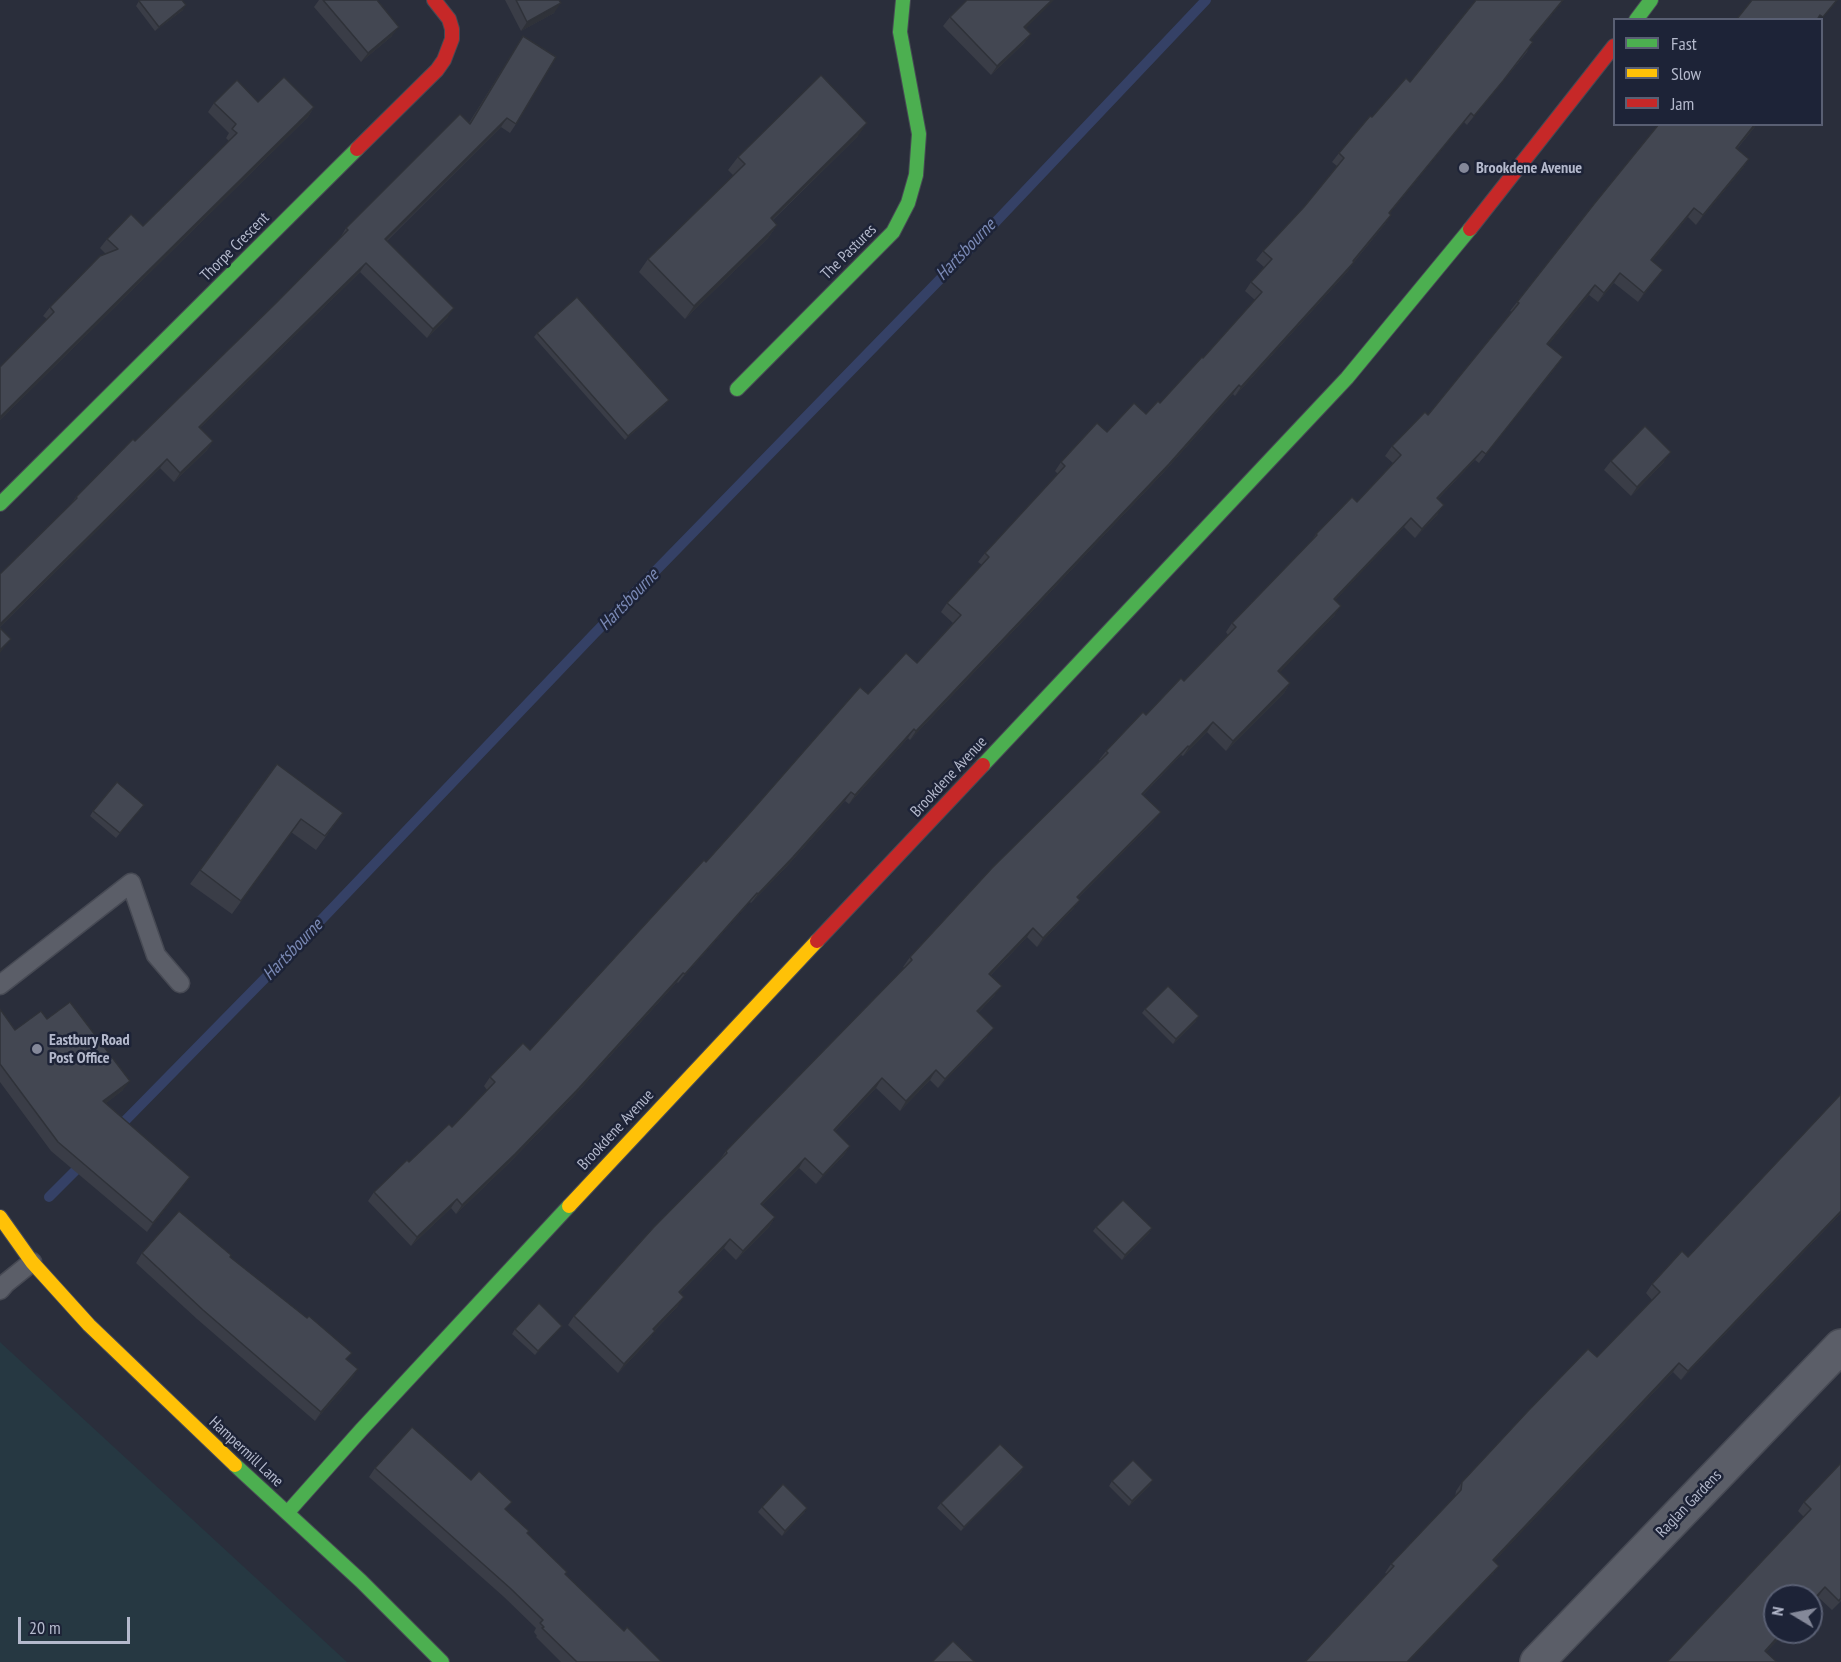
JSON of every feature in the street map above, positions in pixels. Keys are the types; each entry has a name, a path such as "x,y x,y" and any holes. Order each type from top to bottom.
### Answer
{"main road":[{"name":"Thorpe Crescent","path":"0,504 437,70 449,48 452,29 449,19 434,0"},
{"name":"The Pastures","path":"737,389 893,232 908,203 916,175 919,134 900,32 903,0"},
{"path":"1637,18 1651,0"},
{"name":"Brookdene Avenue","path":"288,1512 667,1100 1347,378 1438,269 1613,47"},
{"name":"Hampermill Lane","path":"0,1218 32,1262 89,1325 236,1466 288,1512 442,1662"}],"street":[{"name":"Raglan Gardens","path":"1538,1662 1841,1346"}],"lane":[{"path":"0,986 130,883 156,955 180,983"},
{"path":"0,1290 6,1282 32,1262"}],"shaded area":[{"path":"0,1342 347,1662 0,1662"}],"building":[{"path":"140,0 182,0 186,5 159,27"},
{"path":"323,0 377,0 399,27 368,53"},
{"path":"516,0 559,0 561,3 527,22"},
{"path":"967,0 1052,0 1024,27 1031,34 997,66 950,17"},
{"path":"1476,0 1563,0 1530,40 1533,42 1503,81 1474,116 1471,113 1389,213 1391,215 1354,262 1241,387 1239,385 1169,464 916,731 914,729 855,795 851,792 579,1088 462,1205 457,1199 417,1237 374,1192 449,1124 452,1127 495,1082 490,1077 523,1043 530,1050 704,860 706,862 860,687 868,694 906,653 917,663 961,615 947,603 989,557 985,553 1065,466 1061,462 1097,423 1107,432 1134,403 1146,414 1158,401 1160,403 1203,358 1262,292 1251,282 1272,259 1263,251 1304,207 1344,158 1339,153 1370,116 1372,117 1406,78 1410,82"},
{"path":"1752,0 1837,0 1823,17 1820,15 1818,18 1738,18"},
{"path":"523,36 556,57 516,124 507,118 385,239 454,308 433,329 366,263 199,427 213,441 180,473 167,459 0,624 0,574 133,439 135,441 277,302 348,230 346,228 460,114 470,124"},
{"path":"821,75 867,123 771,218 777,225 694,306 648,259 745,164 738,157"},
{"path":"284,77 314,107 0,417 0,367 54,312 50,307 100,256 118,249 107,239 131,214 143,226 237,133 232,129 236,124 214,103 237,80 258,102"},
{"path":"1657,126 1753,126 1736,148 1749,159 1703,215 1694,208 1651,260 1663,270 1644,293 1620,273 1604,293 1595,285 1547,344 1563,357 1486,454 1482,451 1437,498 1444,505 1422,529 1411,518 1334,599 1341,606 1278,671 1290,683 1233,741 1213,722 1188,746 1142,794 1161,812 1077,897 1080,900 1043,938 1033,928 989,974 1002,986 977,1011 994,1028 945,1079 936,1070 906,1101 882,1078 834,1130 850,1146 823,1175 805,1158 761,1204 775,1217 743,1251 730,1239 679,1292 684,1297 624,1364 574,1316 653,1228 727,1153 726,1151 912,960 910,957 992,868 1108,753 1106,751 1143,712 1146,715 1181,678 1184,681 1236,627 1232,623 1352,497 1357,502 1401,455 1392,446 1425,412 1428,415 1519,303 1517,302"},
{"path":"577,297 669,400 628,436 537,333"},
{"path":"1645,426 1671,452 1637,487 1611,461"},
{"path":"0,628 11,639 0,650"},
{"path":"277,764 343,813 325,836 301,819 241,901 200,870"},
{"path":"117,782 144,805 120,833 93,811"},
{"path":"1168,986 1199,1016 1176,1039 1145,1009"},
{"path":"70,1002 130,1081 103,1101 190,1177 153,1223 58,1142 0,1064 0,1009 15,1030 41,1011 47,1019"},
{"path":"1841,1094 1841,1211 1688,1371 1679,1363 1493,1560 1499,1566 1407,1662 1305,1662 1394,1566 1391,1564 1461,1490 1462,1482 1528,1411 1588,1349 1597,1357 1660,1292 1652,1284 1682,1251 1688,1257"},
{"path":"1123,1200 1152,1228 1125,1255 1096,1227"},
{"path":"179,1211 231,1255 230,1257 307,1318 309,1316 352,1353 346,1359 358,1369 321,1412 203,1310 142,1253"},
{"path":"539,1303 562,1326 538,1351 515,1329"},
{"path":"412,1427 471,1480 479,1471 512,1502 505,1509 567,1572 565,1574 624,1631 627,1627 662,1662 577,1662 542,1628 544,1627 540,1623 543,1620 510,1588 375,1468"},
{"path":"1000,1444 1024,1467 964,1527 941,1503"},
{"path":"1133,1460 1153,1480 1132,1501 1112,1481"},
{"path":"1841,1463 1841,1598 1839,1601 1825,1587 1823,1589 1823,1584 1763,1584 1763,1644 1771,1644 1765,1651 1777,1662 1667,1662 1811,1509 1804,1502"},
{"path":"783,1484 807,1508 785,1531 762,1507"},
{"path":"953,1641 975,1662 932,1662"}],"waterway":[{"name":"Hartsbourne","path":"117,1129 281,962 595,633 990,228 1206,0"},
{"name":"Hartsbourne","path":"49,1197 85,1161"}],"traffic: fast":[{"path":"737,389 893,232 908,203 916,175 919,134 900,32 903,0"},
{"path":"1638,18 1651,0"},
{"path":"0,504 357,149"},
{"path":"983,765 1347,378 1470,229"},
{"path":"288,1512 569,1206"},
{"path":"235,1465 361,1581 442,1662"}],"traffic: slow":[{"path":"569,1206 817,941"},
{"path":"0,1217 32,1262 89,1325 235,1465"}],"traffic: jam":[{"path":"357,149 437,70 444,60 452,39 452,29 449,19 434,0"},
{"path":"1470,229 1613,47"},
{"path":"817,941 983,765"}],"place":[{"name":"Brookdene Avenue","path":"1464,168"},
{"name":"Eastbury Road Post Office","path":"37,1049"}]}
